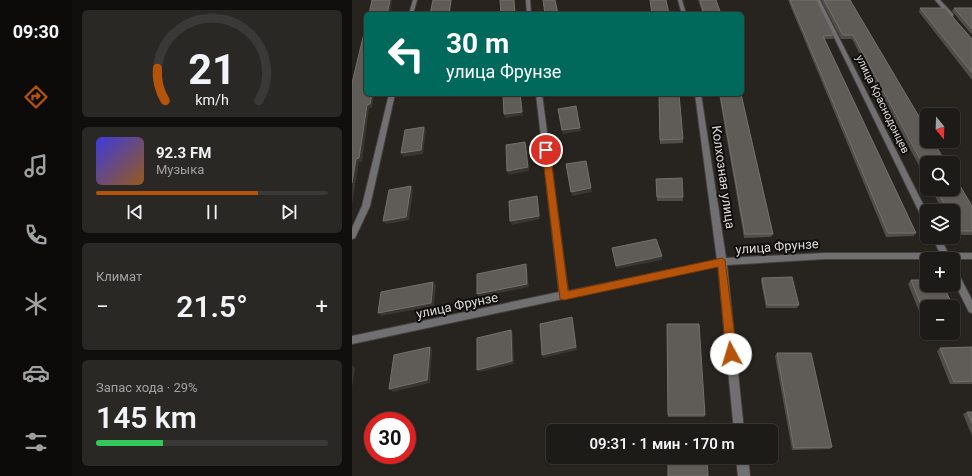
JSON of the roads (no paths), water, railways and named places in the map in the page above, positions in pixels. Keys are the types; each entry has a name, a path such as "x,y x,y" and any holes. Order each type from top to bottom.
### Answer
{"street":[{"path":"412,12 415,0"},
{"path":"528,0 529,12"},
{"path":"680,0 683,12"},
{"name":"улица Краснодонцев","path":"818,0 920,206"},
{"path":"937,0 957,23"},
{"path":"352,236 366,206 392,96"},
{"path":"539,96 564,296"},
{"name":"Колхозная улица","path":"698,96 722,262 738,424"},
{"name":"улица Фрунзе","path":"352,340 722,262 825,256 920,257"},
{"name":"улица Фрунзе","path":"960,256 972,256"},
{"path":"960,286 972,309"},
{"path":"743,464 744,476"}]}
